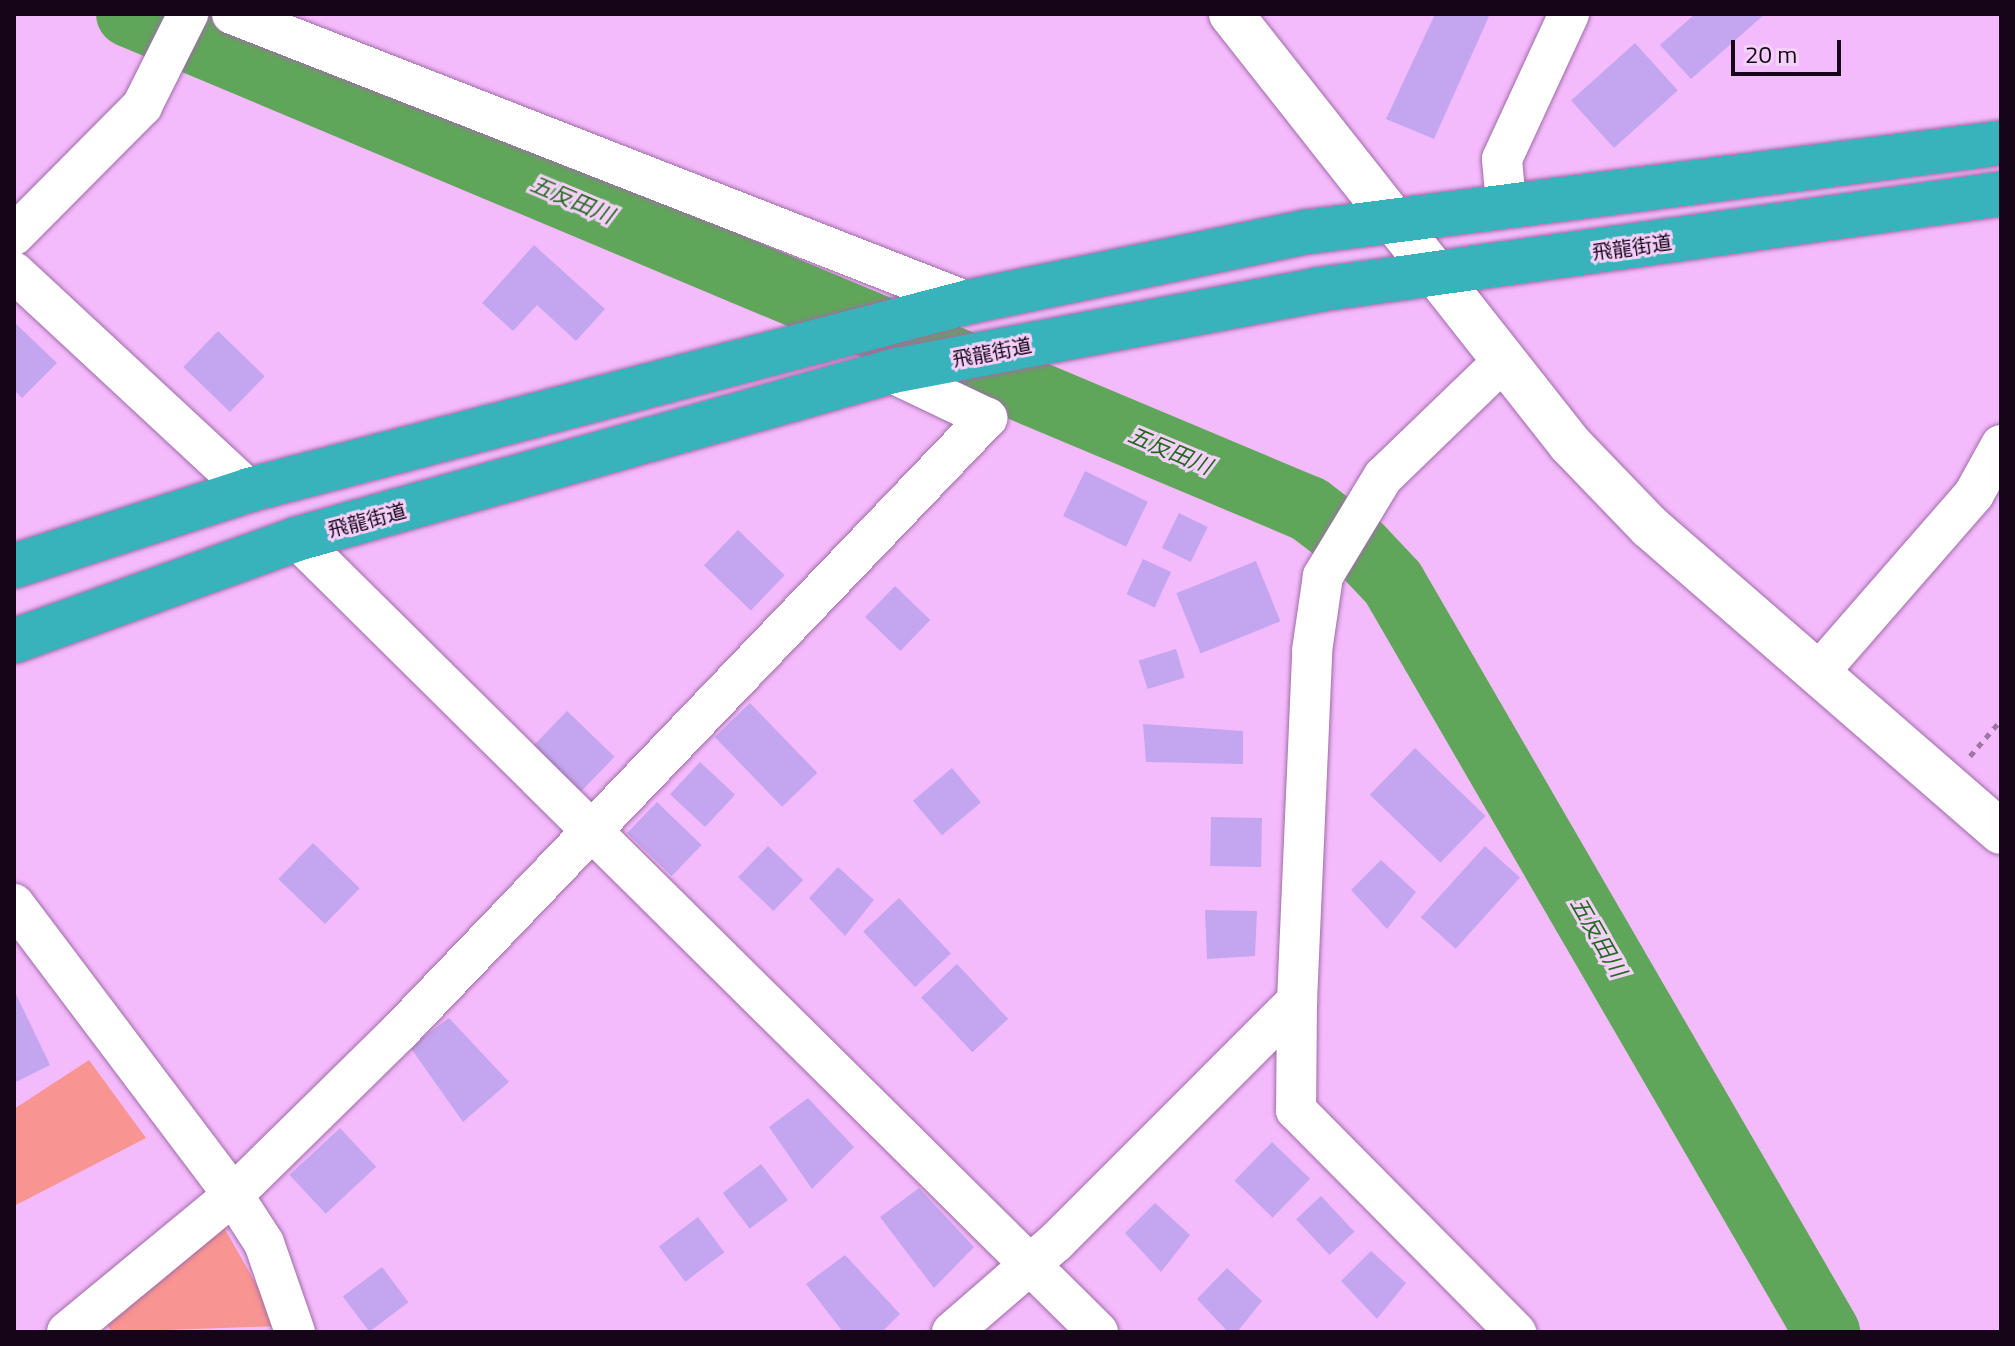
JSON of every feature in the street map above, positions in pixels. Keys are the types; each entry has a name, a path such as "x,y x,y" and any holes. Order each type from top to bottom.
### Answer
{"highway":[{"path":"14,566 249,490 812,341 959,306 1398,219 2001,143"},
{"name":"飛龍街道","path":"14,641 297,539 892,372 1430,274 2001,194"}],"street":[{"path":"14,235 142,106 188,14"},
{"path":"232,14 959,306"},
{"path":"1231,14 1398,219 1430,274 1501,363 1650,527 2001,832"},
{"path":"1506,204 1502,159 1569,14"},
{"path":"14,272 249,490"},
{"path":"1501,363 1367,501 1323,576 1312,651 1297,1001 1296,1110 1516,1332"},
{"path":"67,1332 233,1195 987,418 892,372"},
{"path":"1818,673 1987,505 2001,445"},
{"path":"297,539 586,833 1098,1332"},
{"path":"14,904 233,1195 264,1243 295,1332"},
{"path":"952,1332 1029,1266 1297,1001"}],"shaded area":[{"path":"89,1060 146,1138 14,1206 14,1109"},
{"path":"223,1226 280,1326 111,1332 102,1314"}],"building":[{"path":"1435,14 1490,14 1434,139 1386,119"},
{"path":"1695,14 1765,14 1691,79 1660,45"},
{"path":"1635,43 1678,91 1614,148 1571,101"},
{"path":"534,245 605,309 576,341 537,305 513,331 482,303"},
{"path":"14,322 57,363 22,398 14,390"},
{"path":"218,331 265,376 230,412 183,367"},
{"path":"1085,471 1148,502 1126,547 1063,516"},
{"path":"1179,513 1208,527 1191,562 1162,548"},
{"path":"738,530 785,575 751,610 704,565"},
{"path":"1143,559 1171,572 1155,607 1127,594"},
{"path":"1256,561 1280,621 1201,653 1176,593"},
{"path":"895,586 930,620 900,651 865,617"},
{"path":"1176,649 1185,678 1147,689 1139,660"},
{"path":"750,703 817,773 782,807 715,737"},
{"path":"567,711 614,757 579,794 532,748"},
{"path":"1143,724 1243,731 1243,764 1146,762"},
{"path":"1415,748 1485,816 1440,863 1370,795"},
{"path":"700,762 735,795 705,827 670,794"},
{"path":"952,768 981,802 942,835 913,801"},
{"path":"657,802 702,845 672,876 627,833"},
{"path":"1211,817 1262,818 1261,867 1210,866"},
{"path":"313,843 360,888 325,924 278,879"},
{"path":"768,846 803,880 773,911 738,877"},
{"path":"1485,846 1520,877 1456,949 1421,917"},
{"path":"1381,860 1416,892 1387,929 1351,890"},
{"path":"838,867 874,900 845,936 809,898"},
{"path":"899,898 951,954 915,987 863,931"},
{"path":"1205,910 1257,911 1255,956 1207,959"},
{"path":"957,964 1008,1019 972,1052 921,997"},
{"path":"14,990 50,1065 14,1083"},
{"path":"449,1018 509,1082 463,1122 410,1047"},
{"path":"808,1098 854,1147 812,1189 769,1127"},
{"path":"340,1128 376,1167 326,1214 290,1175"},
{"path":"1272,1142 1310,1179 1273,1218 1234,1181"},
{"path":"761,1164 788,1200 750,1229 723,1193"},
{"path":"919,1188 974,1247 934,1288 880,1217"},
{"path":"1321,1196 1354,1232 1330,1255 1296,1219"},
{"path":"1155,1203 1190,1235 1161,1272 1125,1233"},
{"path":"698,1217 724,1252 685,1282 659,1246"},
{"path":"1371,1251 1406,1283 1377,1319 1341,1281"},
{"path":"845,1255 900,1314 882,1332 843,1332 806,1284"},
{"path":"382,1267 408,1302 369,1332 343,1296"},
{"path":"1227,1268 1262,1301 1237,1332 1228,1332 1197,1299"}],"waterway":[{"name":"五反田川","path":"129,14 1309,509 1360,548 1393,583 1827,1332"}]}
